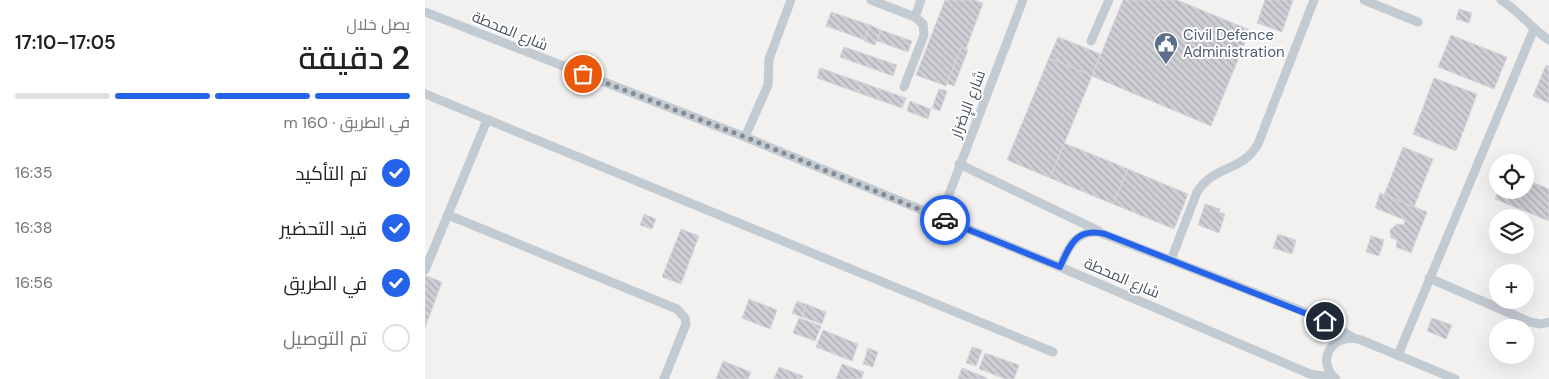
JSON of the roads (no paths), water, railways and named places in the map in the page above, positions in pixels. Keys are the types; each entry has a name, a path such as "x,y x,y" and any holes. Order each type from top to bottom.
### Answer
{"lane":[{"path":"745,137 768,85 769,60 791,0"},
{"path":"871,0 915,16 923,24 924,34 904,87"},
{"path":"915,16 921,0"},
{"name":"شارع الإِصْرَار","path":"940,218 1023,0"},
{"path":"1091,41 1109,0"},
{"path":"1171,260 1197,192 1202,184 1217,172 1243,161 1258,144 1315,0"},
{"path":"1364,0 1418,22"},
{"path":"1501,0 1549,40"},
{"name":"شارع المحطة","path":"425,12 745,137 1060,267 1310,374 1335,378"},
{"path":"1398,356 1534,29"},
{"path":"425,94 1053,352"},
{"path":"425,270 487,120"},
{"path":"959,164 1105,234 1310,314 1353,338 1455,379"},
{"path":"448,215 677,309 685,318 686,324 664,379"},
{"path":"1060,267 1069,247 1078,237 1091,232 1105,234"},
{"path":"1429,278 1530,322 1541,324 1549,322"},
{"name":"شارع المحطة","path":"1335,378 1327,366 1328,352 1339,340 1353,338"}],"place":[{"name":"Civil Defence Administration","path":"1166,65"}]}
